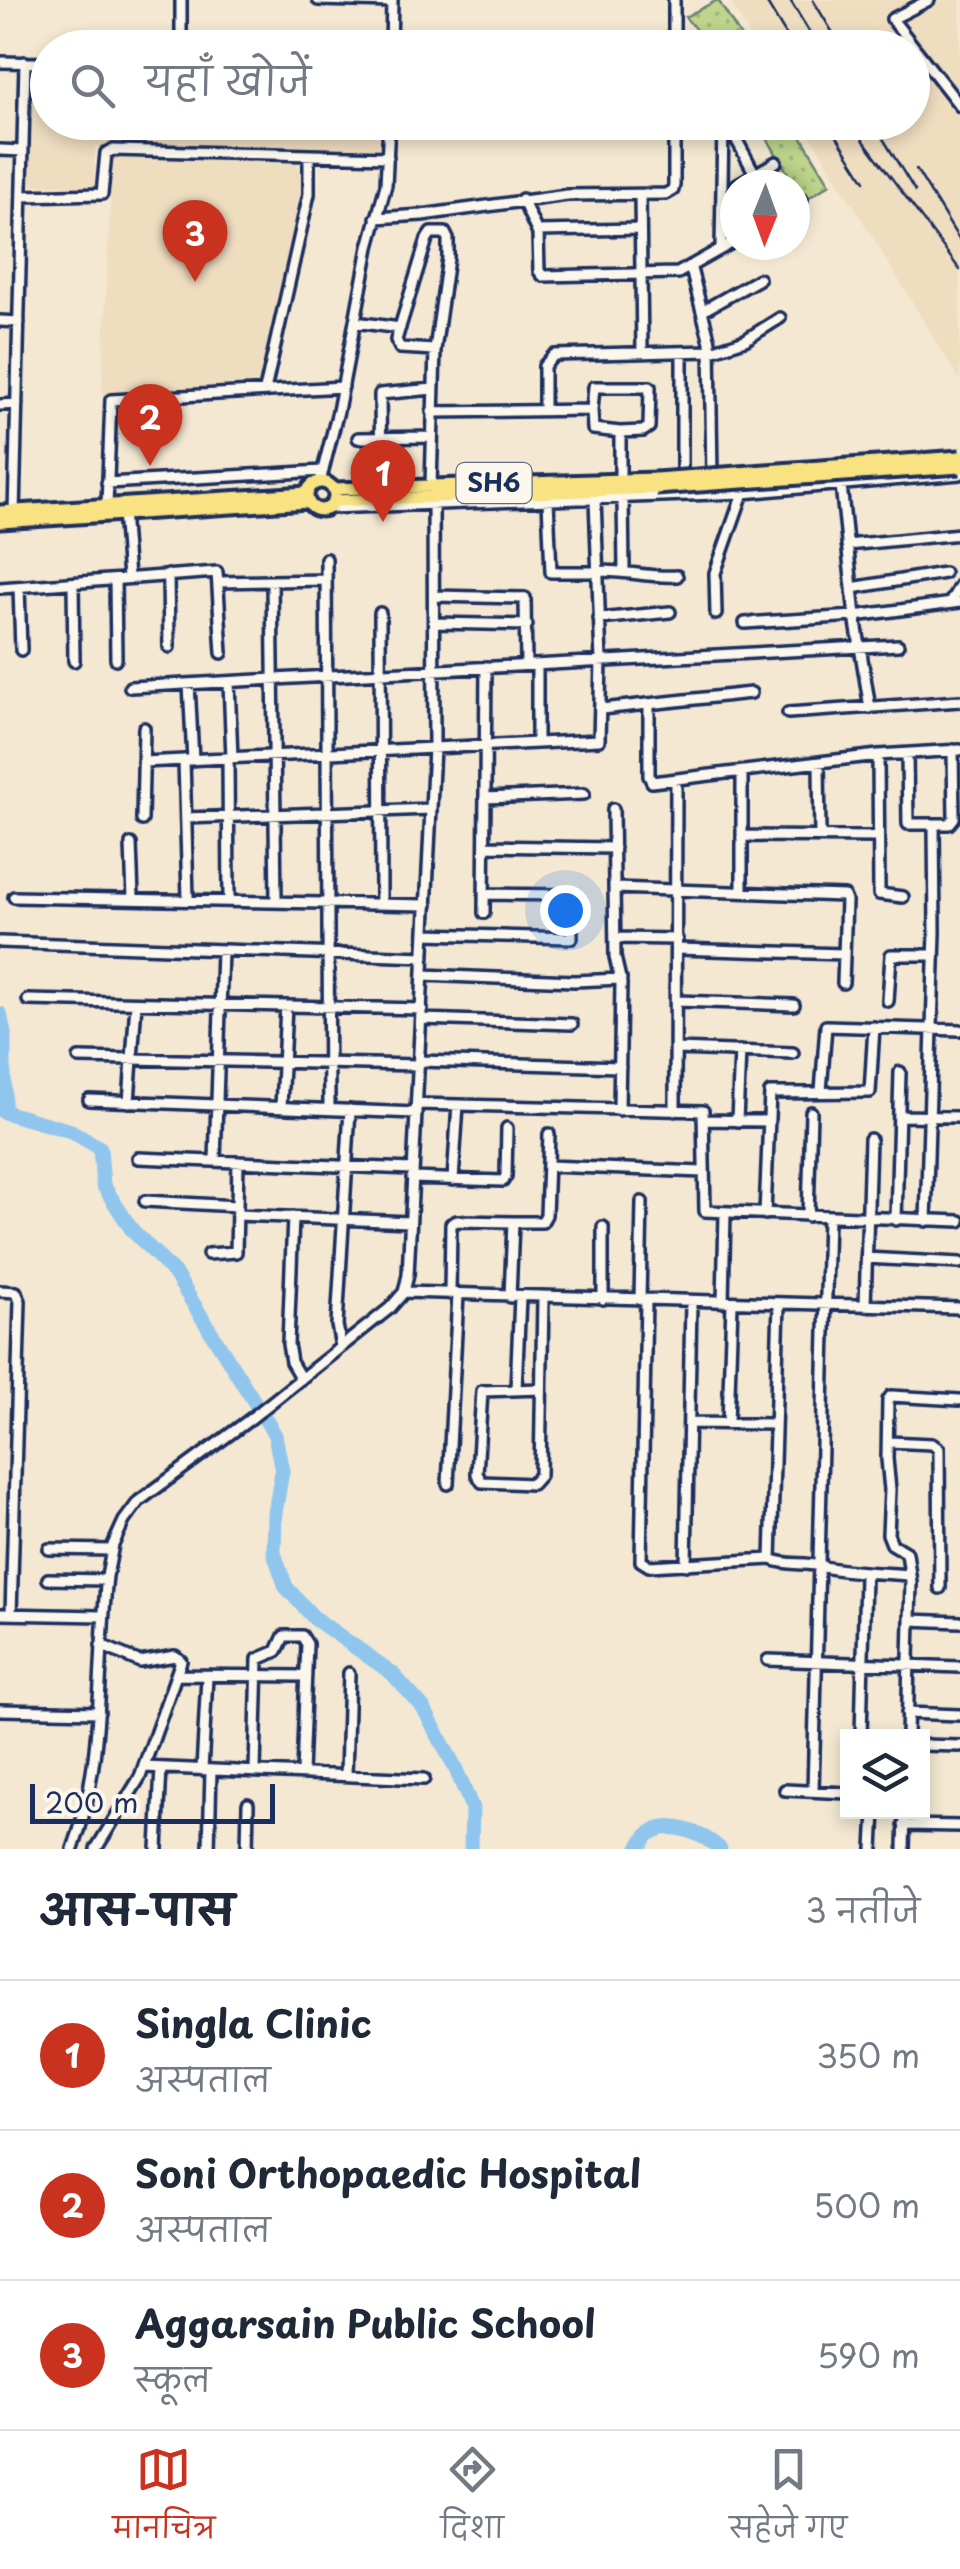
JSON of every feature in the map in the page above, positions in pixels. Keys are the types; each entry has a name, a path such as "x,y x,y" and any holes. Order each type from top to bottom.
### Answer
{"main road":[{"name":"SH6","path":"0,512 9,518 308,498 319,510 332,499 381,487 432,495 620,479 656,483 960,457"},
{"name":"SH6","path":"332,499 960,471"},
{"path":"308,498 310,487 321,477 332,499"},
{"name":"SH6","path":"9,518 107,505 123,509"}],"street":[{"path":"181,0 181,30"},
{"path":"318,0 392,1 391,30"},
{"path":"674,0 674,30"},
{"path":"901,30 892,19 929,0"},
{"path":"0,62 30,62"},
{"path":"9,518 17,404 25,62"},
{"path":"930,68 960,106"},
{"path":"107,483 321,477 386,185 388,140"},
{"path":"376,218 522,199 666,194 674,190 674,140"},
{"path":"723,170 724,140"},
{"path":"735,140 752,170"},
{"path":"0,150 23,151"},
{"path":"22,196 102,194 106,153 113,150 388,157"},
{"path":"266,390 309,194 309,155"},
{"path":"761,170 776,162"},
{"path":"640,194 642,352"},
{"path":"522,199 537,231 539,270 543,276 678,273 720,250"},
{"path":"537,231 640,230"},
{"path":"73,1849 96,1767 106,1580 112,1550 124,1521 139,1501 268,1406 390,1308 404,1292 408,1275 434,748 432,412 435,350 448,258 445,232 428,236 396,347 435,350"},
{"path":"690,269 704,310 711,351 712,494"},
{"path":"704,310 758,279"},
{"path":"544,410 544,366 548,357 711,351 739,343 780,318"},
{"path":"0,322 19,322"},
{"path":"355,322 400,328"},
{"path":"682,352 682,496"},
{"path":"107,505 111,400 343,387"},
{"path":"594,387 650,387 649,427 620,432 593,430 594,387"},
{"path":"381,487 379,397 382,392 433,389"},
{"path":"0,405 17,404"},
{"path":"432,412 592,410"},
{"path":"620,432 620,479"},
{"path":"358,438 432,437"},
{"path":"432,495 548,500 682,496 841,485 960,471"},
{"path":"841,485 859,647 870,708"},
{"path":"0,489 14,488"},
{"path":"716,614 715,574 742,493"},
{"path":"623,498 624,570"},
{"path":"143,762 598,740 601,709 594,499"},
{"path":"548,500 551,572 624,570 653,578 677,576"},
{"path":"123,509 128,578"},
{"path":"847,545 960,534"},
{"path":"326,559 330,1109"},
{"path":"0,588 216,572 222,653"},
{"path":"852,588 944,573"},
{"path":"168,575 169,647"},
{"path":"115,580 116,659"},
{"path":"219,582 326,580"},
{"path":"272,581 276,900"},
{"path":"73,584 74,661"},
{"path":"746,623 855,616 955,602 960,585"},
{"path":"19,587 21,650"},
{"path":"434,596 526,598 538,743"},
{"path":"599,619 670,612"},
{"path":"380,613 380,904"},
{"path":"434,622 527,625"},
{"path":"130,687 898,645"},
{"path":"484,912 486,668"},
{"path":"229,682 230,899"},
{"path":"188,898 190,684"},
{"path":"601,709 751,693"},
{"path":"788,714 960,701"},
{"path":"649,706 650,780 676,780 878,756 957,750 954,821 908,824 907,754"},
{"path":"142,820 144,728"},
{"path":"878,756 878,894 904,897"},
{"path":"819,763 820,836"},
{"path":"742,772 742,891"},
{"path":"675,1111 676,780"},
{"path":"485,798 584,794"},
{"path":"613,809 616,964 621,979 619,1110"},
{"path":"186,818 431,810"},
{"path":"926,1221 934,825"},
{"path":"742,836 877,836"},
{"path":"131,844 133,898"},
{"path":"485,846 614,848"},
{"path":"616,888 844,896 843,983"},
{"path":"426,934 572,938 572,894 484,894"},
{"path":"14,897 427,905"},
{"path":"615,938 844,954"},
{"path":"0,942 424,957"},
{"path":"215,1161 222,951"},
{"path":"888,1001 890,954 934,954"},
{"path":"424,975 621,979"},
{"path":"28,1000 328,1007 572,1024"},
{"path":"676,1000 794,1005"},
{"path":"129,1102 136,1002"},
{"path":"281,1107 286,1006"},
{"path":"765,1214 771,1092 871,1090 874,1027"},
{"path":"821,1091 824,1028 960,1030"},
{"path":"676,1049 792,1053"},
{"path":"737,1120 740,1051"},
{"path":"79,1058 620,1067"},
{"path":"896,1220 900,1072"},
{"path":"89,1100 350,1110 458,1105 703,1112 703,1209 960,1221"},
{"path":"452,1180 458,1105"},
{"path":"342,1347 337,1325 350,1110"},
{"path":"808,1216 812,1112"},
{"path":"899,1116 960,1117"},
{"path":"705,1120 768,1121"},
{"path":"138,1158 345,1166 500,1182 505,1179 506,1128"},
{"path":"448,1484 454,1294 452,1224 545,1220 549,1134"},
{"path":"865,1306 870,1139"},
{"path":"208,1254 236,1252 238,1162"},
{"path":"548,1166 704,1172"},
{"path":"145,1201 293,1218 410,1222"},
{"path":"642,1202 641,1561 650,1566 771,1559 865,1575 908,1574"},
{"path":"725,1213 728,1423"},
{"path":"813,1791 828,1217"},
{"path":"293,1218 288,1344 291,1362 301,1379"},
{"path":"513,1222 516,1389"},
{"path":"602,1299 603,1227"},
{"path":"866,1258 960,1263"},
{"path":"0,1290 16,1292 20,1300 6,1614 102,1616"},
{"path":"404,1292 960,1308"},
{"path":"541,1389 482,1391 477,1474 482,1482 532,1484 538,1478 541,1389 543,1298"},
{"path":"686,1565 691,1302"},
{"path":"771,1559 779,1304"},
{"path":"907,1729 911,1582 907,1553 892,1544 888,1534 889,1397 960,1400"},
{"path":"689,1423 774,1424"},
{"path":"888,1442 932,1444 939,1449 940,1588"},
{"path":"49,1549 112,1550"},
{"path":"861,1729 865,1575"},
{"path":"48,1578 106,1580"},
{"path":"910,1620 960,1622"},
{"path":"254,1771 260,1656 274,1653 287,1636 306,1638 302,1773"},
{"path":"96,1849 144,1768 181,1661 179,1656 131,1660 101,1644"},
{"path":"768,1660 960,1667"},
{"path":"346,1775 349,1673"},
{"path":"176,1676 306,1676"},
{"path":"207,1677 209,1849"},
{"path":"0,1710 99,1712"},
{"path":"907,1713 960,1715"},
{"path":"930,1744 960,1746"},
{"path":"144,1768 424,1779"},
{"path":"157,1849 161,1768"},
{"path":"785,1790 840,1793"},
{"path":"247,1849 248,1804"},
{"path":"873,1849 875,1819"},
{"path":"904,1819 904,1849"},
{"path":"904,1825 960,1826"}],"shaded area":[{"path":"729,0 960,0 960,381 813,140 930,140 930,30 747,30"},
{"path":"31,140 386,140 386,152 95,146 94,186 30,185"},
{"path":"112,156 297,162 304,180 261,385 102,394"}],"green space":[{"path":"718,0 737,30 696,30 685,17"},
{"path":"768,140 803,140 830,184 810,197 810,170 786,170"}],"waterway":[{"path":"0,1014 4,1033 4,1112 71,1131 100,1148 103,1185 132,1230 175,1274 275,1435 282,1471 274,1553 286,1587 314,1618 392,1673 424,1709 472,1808 471,1849"},
{"path":"638,1849 648,1835 666,1828 696,1833 720,1849"}],"railway":[{"path":"765,0 783,30"},
{"path":"790,0 808,30"},
{"path":"813,0 831,30"},
{"path":"839,140 865,181"},
{"path":"863,140 960,270"},
{"path":"884,140 915,191"},
{"path":"916,169 960,241"}],"place":[{"name":"Aggarsain Public School","path":"195,282"},
{"name":"Soni Orthopaedic Hospital","path":"150,466"},
{"name":"Singla Clinic","path":"383,522"}]}
